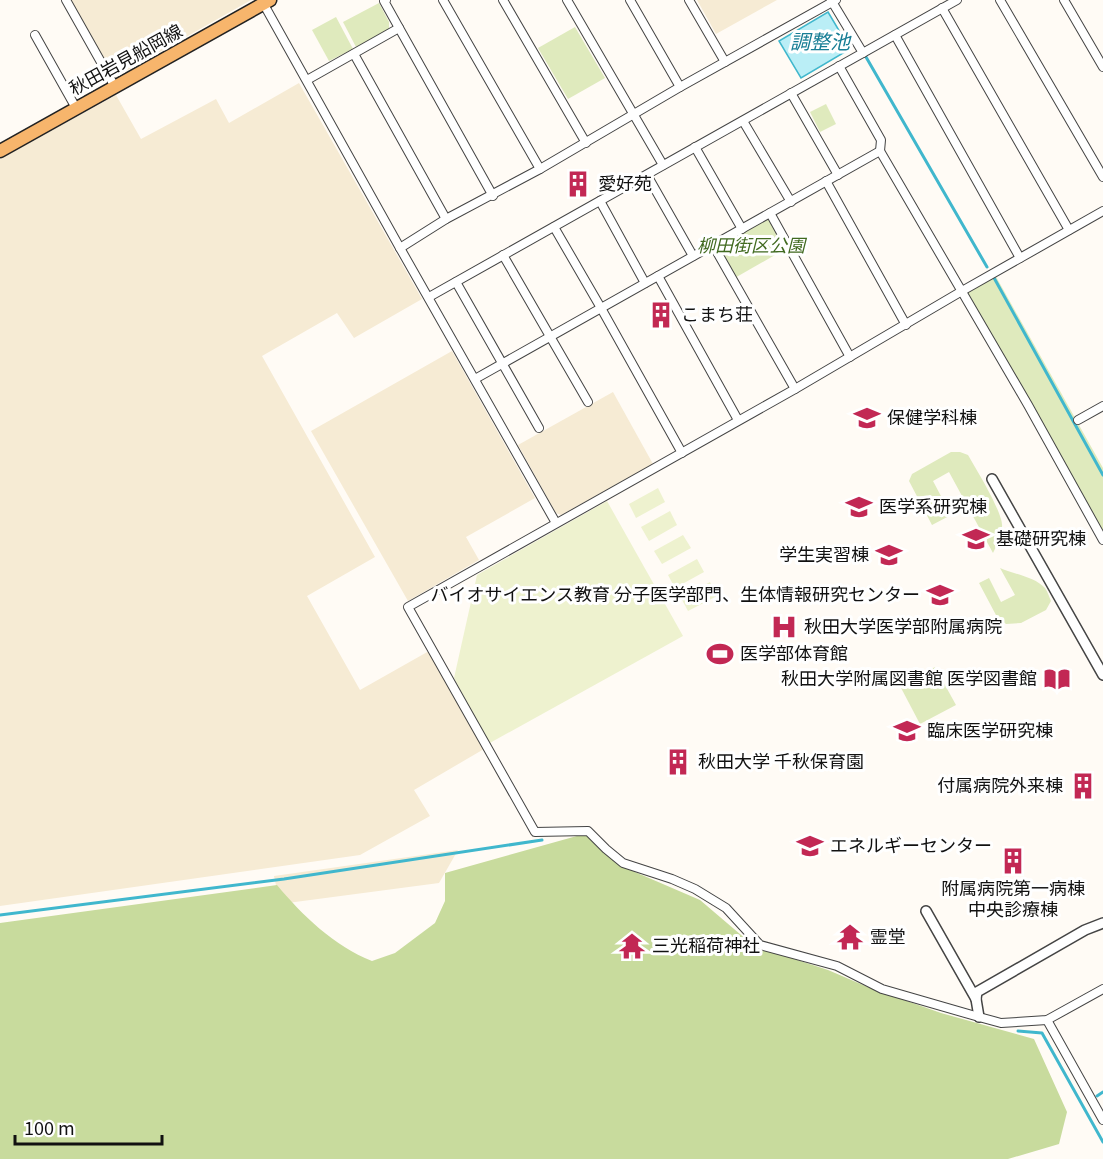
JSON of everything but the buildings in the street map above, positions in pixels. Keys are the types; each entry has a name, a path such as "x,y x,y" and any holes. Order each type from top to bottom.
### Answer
{"main road":[{"name":"秋田岩見船岡線","path":"0,151 265,1"}],"street":[{"path":"66,0 115,87"},
{"path":"386,0 384,1 493,195"},
{"path":"443,0 540,169"},
{"path":"502,0 586,143"},
{"path":"567,0 663,165"},
{"path":"630,0 680,87"},
{"path":"689,0 725,62"},
{"path":"429,297 957,0"},
{"path":"999,0 1103,177"},
{"path":"1064,0 1103,67"},
{"path":"265,1 306,80 556,522"},
{"path":"400,248 446,219 540,169 833,1 863,53"},
{"path":"942,8 1069,230"},
{"path":"306,80 399,28"},
{"path":"35,35 76,108"},
{"path":"895,35 1020,258"},
{"path":"354,54 446,219"},
{"path":"839,66 881,140 880,151 1028,405 1103,540"},
{"path":"791,93 838,175"},
{"path":"743,120 791,201"},
{"path":"695,147 742,229"},
{"path":"475,379 880,151"},
{"path":"647,175 693,256"},
{"path":"826,181 906,325"},
{"path":"600,201 645,283"},
{"path":"1103,211 795,389 408,607 535,832 588,831 623,863 695,889 726,908 760,945 837,966 882,989 979,1017 1001,1023 1047,1020 1103,989"},
{"path":"770,213 850,357"},
{"path":"554,227 682,453"},
{"path":"713,245 795,389"},
{"path":"503,255 588,402"},
{"path":"658,276 738,420"},
{"path":"456,282 539,428"},
{"path":"1078,420 1103,406"},
{"path":"992,480 1103,675"},
{"path":"926,911 976,999"},
{"path":"979,1017 977,992 1085,930 1103,923"},
{"path":"1047,1020 1103,1120"}],"shaded area":[{"path":"69,0 251,0 112,79"},
{"path":"697,0 777,0 716,34"},
{"path":"299,83 422,299 354,338 337,313 262,356 375,557 307,596 360,690 429,651 484,749 414,790 430,816 360,855 0,906 0,159 116,95 141,139 216,99 229,123"},
{"path":"452,351 535,498 466,537 479,560 408,601 311,431"},
{"path":"613,392 653,464 561,515 556,513 518,445"},
{"path":"458,850 439,883 280,904 274,876"}],"green space":[{"path":"379,3 389,22 389,30 356,47 343,22"},
{"path":"336,17 353,49 329,61 312,30"},
{"path":"575,27 605,78 568,99 538,48"},
{"path":"826,104 836,124 820,132 810,112"},
{"name":"柳田街区公園","path":"770,213 789,247 733,279 713,245"},
{"path":"994,273 1103,468 1103,538 962,291"},
{"path":"951,452 968,455 999,512 1002,527 993,553 949,472 933,481 951,515 932,525 909,481 912,474"},
{"path":"658,488 665,502 636,518 629,504"},
{"path":"607,501 683,636 488,744 454,678 477,575"},
{"path":"670,511 677,525 649,541 641,527"},
{"path":"683,535 691,548 662,564 654,551"},
{"path":"697,559 704,572 675,588 668,575"},
{"path":"1000,568 1041,584 1051,601 1046,610 1021,623 1006,624 997,617 979,583 989,578 1001,602 1015,595"},
{"path":"710,582 717,596 688,611 681,598"},
{"path":"935,667 956,705 920,724 900,686"},
{"path":"584,834 635,872 700,900 754,946 828,970 870,988 941,1013 1034,1039 1067,1112 1059,1144 1008,1159 0,1159 0,923 277,885 320,929 358,955 372,961 395,953 435,923 445,901 445,873"}],"water":[{"name":"調整池","path":"828,12 850,49 801,78 779,41"}],"waterway":[{"path":"866,57 987,267"},
{"path":"993,276 1103,475"},
{"path":"0,915 284,879 542,840"},
{"path":"1018,1031 1042,1033 1103,1142"},
{"path":"1097,1096 1103,1092"}],"place":[{"name":"愛好苑","path":"578,184"},
{"name":"こまち荘","path":"661,315"},
{"name":"保健学科棟","path":"867,418"},
{"name":"医学系研究棟","path":"859,507"},
{"name":"基礎研究棟","path":"976,539"},
{"name":"学生実習棟","path":"889,555"},
{"name":"バイオサイエンス教育 分子医学部門、生体情報研究センター","path":"940,595"},
{"name":"秋田大学医学部附属病院","path":"784,627"},
{"name":"医学部体育館","path":"720,654"},
{"name":"秋田大学附属図書館 医学図書館","path":"1057,679"},
{"name":"臨床医学研究棟","path":"907,731"},
{"name":"秋田大学 千秋保育園","path":"678,762"},
{"name":"付属病院外来棟","path":"1083,786"},
{"name":"エネルギーセンター","path":"810,846"},
{"name":"附属病院第一病棟 中央診療棟","path":"1013,861"},
{"name":"霊堂","path":"850,937"},
{"name":"三光稲荷神社","path":"632,946"}]}
